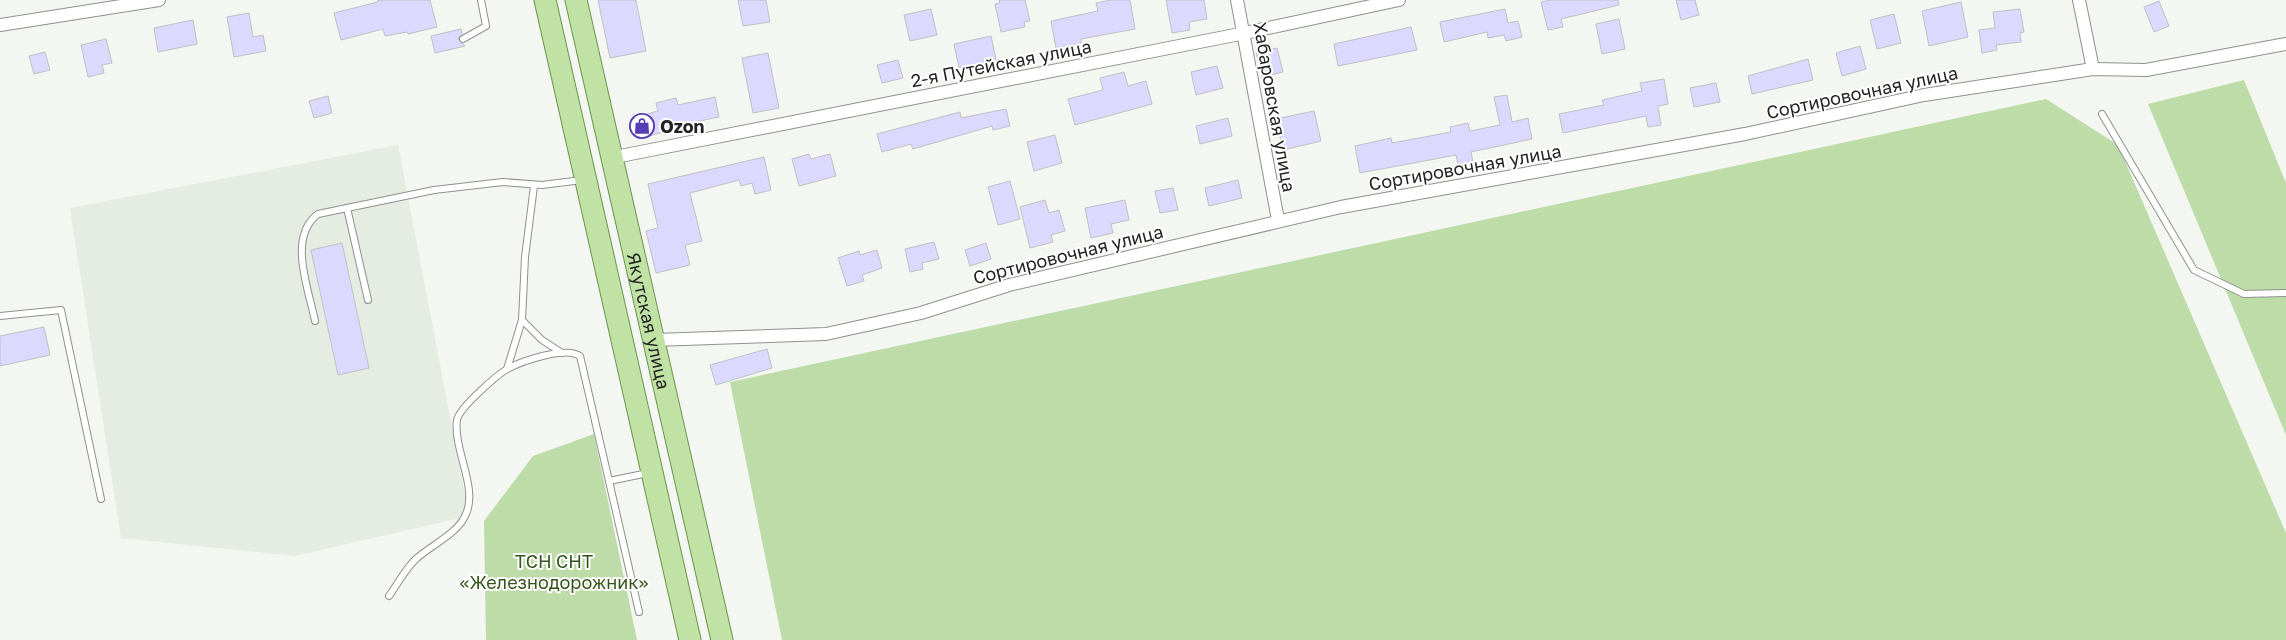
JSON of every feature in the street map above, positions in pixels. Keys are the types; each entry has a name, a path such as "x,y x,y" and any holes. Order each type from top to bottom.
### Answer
{"main road":[{"name":"Якутская улица","path":"545,0 690,640"},
{"name":"Якутская улица","path":"576,0 610,158 654,340 722,640"}],"street":[{"path":"0,25 159,0"},
{"name":"Хабаровская улица","path":"1237,0 1245,33 1278,220"},
{"name":"2-я Путейская улица","path":"610,158 1245,33 1399,0"},
{"path":"2079,0 2093,68"},
{"name":"Сортировочная улица","path":"654,340 826,334 922,313 1009,285 1278,220 1341,207 1745,134 1924,95 2093,68 2146,70 2286,44"}],"lane":[{"path":"463,38 486,26 481,0"},
{"path":"2102,114 2194,270 2244,294 2286,293"},
{"path":"316,321 302,259 302,242 312,219 325,212 434,190 503,182 534,186 586,179"},
{"path":"507,369 522,320 525,257 534,186"},
{"path":"347,208 368,300"},
{"path":"0,316 61,310 100,499"},
{"path":"522,320 542,340 563,354"},
{"path":"389,596 414,560 457,527 466,514 469,498 457,430 458,418 464,407 507,369 547,354 576,354 580,356 583,363 639,612"},
{"path":"609,481 652,472"}],"shaded area":[{"path":"398,145 469,516 295,556 121,538 70,208"}],"green space":[{"path":"2244,80 2286,183 2286,435 2148,104"},
{"path":"2046,99 2118,145 2286,533 2286,640 782,640 730,382"},
{"name":"ТСН СНТ «Железнодорожник»","path":"594,434 637,640 486,640 484,521 533,456"}],"building":[{"path":"378,0 430,0 437,27 408,34 407,32 385,36 383,29 341,40 334,13 378,2"},
{"path":"598,0 636,0 646,51 610,58"},
{"path":"738,0 766,0 770,22 743,26"},
{"path":"999,0 1025,0 1030,21 1024,22 1025,27 1001,32 995,4 1000,3"},
{"path":"1111,0 1130,0 1135,29 1081,39 1081,43 1056,48 1051,21 1098,11 1096,3"},
{"path":"1166,0 1204,0 1207,19 1189,22 1190,30 1172,33"},
{"path":"1551,0 1618,0 1619,5 1561,19 1563,27 1548,30 1541,2"},
{"path":"1676,0 1695,0 1699,15 1681,20"},
{"path":"2159,1 2169,26 2154,32 2144,7"},
{"path":"1961,2 1968,37 1929,46 1922,11"},
{"path":"931,9 937,35 910,41 904,15"},
{"path":"1505,9 1508,23 1518,21 1522,37 1506,41 1504,35 1488,38 1487,32 1444,42 1440,22"},
{"path":"2020,9 2024,32 2020,33 2021,42 1996,45 1997,50 1982,53 1979,30 1995,28 1993,12"},
{"path":"249,13 253,37 263,35 266,51 234,57 227,17"},
{"path":"1894,14 1901,43 1877,49 1870,20"},
{"path":"1619,19 1625,49 1602,54 1596,24"},
{"path":"193,20 197,44 158,52 154,28"},
{"path":"1411,27 1417,50 1338,66 1334,44"},
{"path":"461,29 462,34 458,39 465,46 435,53 431,36"},
{"path":"991,36 996,60 959,68 954,44"},
{"path":"106,39 112,63 102,65 104,73 88,77 81,45"},
{"path":"1860,46 1866,69 1842,76 1836,53"},
{"path":"1277,48 1283,72 1262,77 1256,52"},
{"path":"45,52 50,70 34,74 29,56"},
{"path":"768,53 779,108 753,113 742,58"},
{"path":"1808,59 1813,80 1752,94 1748,76"},
{"path":"898,60 903,78 882,83 877,65"},
{"path":"1217,66 1223,88 1196,95 1191,72"},
{"path":"1124,72 1128,86 1146,81 1152,104 1075,125 1068,99 1103,90 1100,78"},
{"path":"1664,79 1668,104 1658,106 1661,125 1648,127 1646,116 1563,133 1559,114 1604,105 1602,100 1642,91 1640,83"},
{"path":"1716,83 1720,102 1694,107 1690,88"},
{"path":"1507,95 1512,122 1528,118 1532,139 1471,152 1473,162 1458,165 1456,155 1360,173 1355,146 1391,138 1392,143 1451,132 1450,127 1468,123 1470,131 1500,125 1494,97"},
{"path":"328,96 332,113 314,118 309,101"},
{"path":"715,97 719,117 675,126 676,131 664,135 664,132 638,139 632,118 658,111 656,103 676,98 678,105"},
{"path":"1006,109 1010,126 993,130 992,126 913,149 911,144 882,152 877,134 960,112 961,118"},
{"path":"1314,111 1321,141 1283,150 1276,119"},
{"path":"1228,118 1232,136 1200,144 1196,126"},
{"path":"1055,135 1062,163 1034,171 1027,142"},
{"path":"809,154 811,159 830,154 836,176 799,186 792,159"},
{"path":"764,157 771,190 755,194 752,183 741,186 739,180 690,193 702,241 685,245 690,265 656,273 646,231 658,228 648,184"},
{"path":"1238,180 1242,198 1209,206 1205,188"},
{"path":"1010,181 1020,219 998,225 988,187"},
{"path":"1173,188 1178,210 1160,213 1155,191"},
{"path":"1045,200 1049,213 1059,210 1065,231 1051,235 1053,242 1030,248 1020,207"},
{"path":"1125,200 1129,220 1111,224 1113,233 1091,238 1085,208"},
{"path":"934,242 939,259 922,263 923,269 910,272 905,249"},
{"path":"342,243 369,368 338,375 311,250"},
{"path":"986,243 991,259 970,266 965,250"},
{"path":"877,250 882,268 862,275 864,281 847,286 838,258 859,251 860,255"},
{"path":"44,327 50,355 0,366 0,336"},
{"path":"767,349 772,368 716,385 710,365"}],"place":[{"name":"Ozon","path":"642,126"}]}
